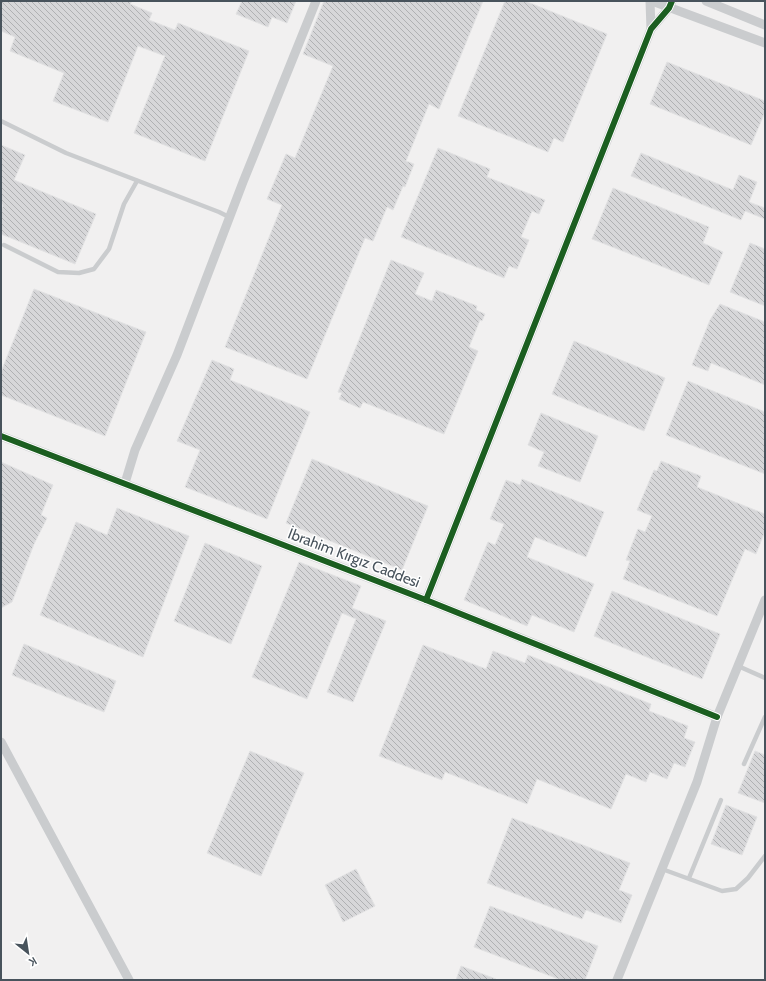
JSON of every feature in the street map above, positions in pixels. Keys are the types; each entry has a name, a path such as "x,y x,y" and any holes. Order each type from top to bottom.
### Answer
{"street":[{"path":"125,483 136,450 177,355 316,1"},
{"path":"651,29 651,1 670,4 765,43"},
{"path":"706,1 765,24"},
{"path":"426,600 651,29 670,4"},
{"name":"İbrahim Kırgız Caddesi","path":"1,436 426,600 717,717"},
{"path":"616,980 697,782 717,717 765,600"},
{"path":"1,742 129,980"}],"lane":[{"path":"1,121 66,153 230,217"},
{"path":"4,245 58,272 79,274 94,269 109,249 124,204 137,180"},
{"path":"738,666 765,678"},
{"path":"744,764 765,717"},
{"path":"688,878 721,800"},
{"path":"662,868 722,891 736,889 748,878 765,856"}],"building":[{"path":"1,1 132,1 130,4 152,13 149,20 175,30 178,23 249,51 205,161 134,133 165,56 138,46 108,122 53,101 64,73 10,51 15,37 1,31"},
{"path":"242,1 296,1 287,23 272,17 268,27 236,14"},
{"path":"324,1 483,1 439,109 429,104 406,161 414,164 405,187 403,186 393,210 387,207 373,241 365,238 307,379 225,347 282,205 267,199 286,154 295,158 333,66 303,54"},
{"path":"505,1 525,1 607,34 563,142 554,138 548,152 458,116"},
{"path":"667,62 765,101 765,112 751,145 650,104"},
{"path":"1,145 25,155 14,180 96,214 75,264 1,234 1,210 3,205 1,204"},
{"path":"438,148 490,169 487,177 545,200 539,214 532,211 521,237 529,240 517,269 509,266 504,278 401,237"},
{"path":"641,153 733,190 739,175 757,182 749,202 765,208 765,219 745,211 741,220 631,176"},
{"path":"613,188 709,227 703,243 723,252 709,285 592,239"},
{"path":"750,243 765,249 765,306 730,292"},
{"path":"391,260 424,273 415,294 432,301 436,290 477,306 476,310 485,314 482,321 480,320 469,347 478,351 444,434 363,402 360,408 339,399 342,393 338,392"},
{"path":"34,289 146,332 105,436 1,395 1,372"},
{"path":"720,304 765,322 765,385 711,363 708,371 692,365 710,320"},
{"path":"574,341 665,378 644,431 552,394"},
{"path":"212,360 234,369 230,380 310,412 267,519 185,487 200,450 177,441"},
{"path":"688,381 765,412 765,474 666,435"},
{"path":"541,413 598,436 580,482 538,466 544,452 528,445"},
{"path":"312,459 428,506 402,570 286,523"},
{"path":"661,461 701,476 697,487 765,514 765,531 756,554 745,549 717,616 623,579 630,561 626,560 638,529 645,532 652,516 637,510 654,470 657,471"},
{"path":"1,462 53,485 41,515 47,518 34,544 12,602 1,608"},
{"path":"522,479 604,512 586,557 535,537 527,557 594,584 574,632 532,615 527,626 464,600 488,542 495,545 504,524 490,519 506,480 520,485"},
{"path":"117,508 189,536 143,657 40,615 76,522 107,535"},
{"path":"205,543 262,566 231,644 174,621"},
{"path":"299,562 361,586 352,608 386,621 353,702 327,692 356,619 342,613 307,699 252,677"},
{"path":"612,591 720,634 702,679 594,636"},
{"path":"24,644 116,681 104,712 12,675"},
{"path":"423,645 486,669 493,651 525,663 528,655 651,704 649,711 688,726 684,738 695,742 685,767 674,763 667,779 650,772 646,782 626,774 611,809 537,779 527,804 445,772 442,780 379,756"},
{"path":"250,751 304,773 261,876 207,853"},
{"path":"755,751 765,755 765,803 738,793"},
{"path":"726,805 757,817 742,855 711,844"},
{"path":"512,818 630,863 619,890 632,895 621,923 586,910 582,919 487,883"},
{"path":"356,869 375,906 343,922 325,885"},
{"path":"490,906 598,946 585,980 561,980 474,947"},
{"path":"461,966 496,979 496,980 456,980"}],"cycle path":[{"path":"426,600 651,29 669,8 672,1"},
{"path":"1,436 426,600 717,717"}]}
